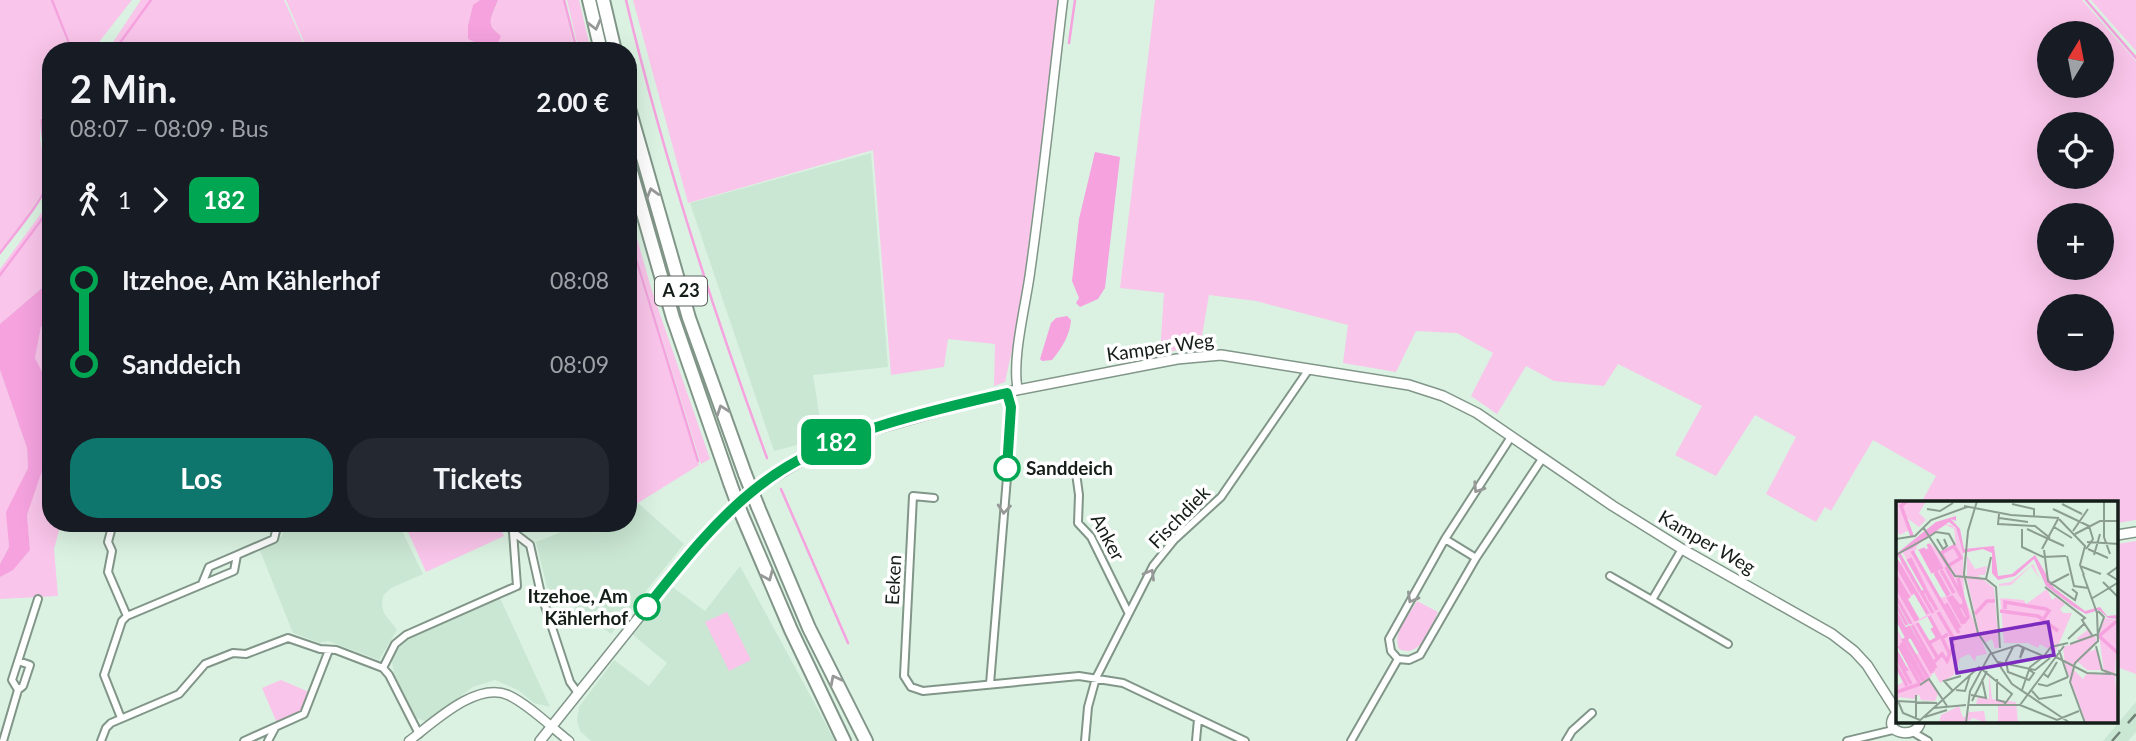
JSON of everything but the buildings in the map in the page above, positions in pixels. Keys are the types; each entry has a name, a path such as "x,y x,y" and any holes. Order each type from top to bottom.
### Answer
{"highway":[{"path":"589,0 599,42"},
{"path":"603,0 613,42"},
{"name":"A 23","path":"637,136 689,318 745,474 809,628 866,741"},
{"name":"A 23","path":"637,192 673,318 730,484 791,630 844,741"}],"main road":[{"name":"Kamper Weg","path":"540,741 688,556 737,505 761,485 807,457 855,435 1018,390 1205,356 1231,355 1430,391 1464,405 1682,549 1843,642 1873,672 1896,709"},
{"path":"2118,536 2136,532"},
{"name":"Kamper Weg","path":"1893,730 1892,720 1896,715"},
{"path":"1893,730 1904,738 1916,734 1919,724"}],"street":[{"path":"1018,390 1016,381 1020,345 1063,0"},
{"name":"Fischdiek","path":"1085,741 1088,707 1096,678 1128,612 1160,557 1221,497 1310,368"},
{"path":"1007,393 1011,407 1010,429 990,684 1079,676 1123,683 1245,741"},
{"path":"1511,437 1445,539 1389,639 1391,651 1398,659 1409,660 1420,655 1476,558 1542,458"},
{"name":"Anker","path":"1076,473 1079,495 1078,523 1091,537 1128,612"},
{"name":"Eeken","path":"934,498 913,496 904,676 908,685 923,691 990,684"},
{"path":"111,532 108,542 112,551 108,572 127,616"},
{"path":"202,584 209,567 274,539 276,532"},
{"path":"513,532 530,545 541,594 570,682 578,693"},
{"path":"383,668 395,644 406,635 517,586 513,532"},
{"path":"1445,539 1476,558"},
{"path":"1652,600 1682,549"},
{"path":"121,718 104,676 122,621 127,616 234,571 237,555"},
{"path":"1610,576 1728,644"},
{"path":"18,691 12,680 38,599"},
{"path":"101,741 108,725 179,694 201,666 224,655 246,654 288,638 320,649 336,650 383,668 419,734"},
{"path":"244,741 304,714 329,650"},
{"path":"1351,741 1398,659"},
{"path":"3,741 18,691 23,687 30,665 18,661"},
{"path":"409,741 467,699 488,692 511,697 569,741"},
{"path":"1566,741 1592,713"},
{"path":"1196,741 1198,719"},
{"path":"268,741 275,728"},
{"path":"1847,741 1893,730"},
{"path":"1916,734 1928,741"}],"shaded area":[{"path":"0,0 51,0 67,42 42,42 42,193 0,251"},
{"path":"53,0 132,0 99,42 69,42"},
{"path":"141,0 284,0 303,42 113,42"},
{"path":"286,0 480,0 473,6 468,24 468,39 474,42 304,42"},
{"path":"480,0 498,0 491,23 501,36 498,42 474,42 468,39 473,5"},
{"path":"498,0 563,0 573,42 498,42 499,36 494,30 491,18"},
{"path":"567,0 579,0 589,42 577,42"},
{"path":"633,0 1059,0 1020,314 1005,382 994,386 995,344 948,339 944,367 891,375 873,150 688,203"},
{"path":"1155,0 2082,0 2101,21 2037,21 2037,98 2114,98 2114,36 2136,61 2136,520 2118,523 2118,501 1922,501 1936,476 1873,440 1831,511 1825,507 1816,522 1766,494 1796,437 1755,415 1716,476 1675,455 1702,406 1618,364 1604,386 1554,381 1526,366 1497,414 1471,396 1493,353 1457,333 1416,331 1396,372 1343,363 1348,325 1256,301 1209,295 1200,347 1160,353 1164,293 1120,288"},
{"path":"2091,0 2136,0 2136,51 2114,26 2114,21 2110,21"},
{"path":"1095,152 1120,157 1105,288 1098,299 1080,307 1076,303 1079,298 1072,281 1079,219"},
{"path":"871,153 888,367 813,375 823,438 774,451 690,203"},
{"path":"42,212 42,288 0,324 0,269"},
{"path":"637,238 651,288 710,459 701,464 637,258"},
{"path":"637,268 699,465 637,503"},
{"path":"42,288 42,326 35,358 42,372 42,471 27,515 30,550 13,570 0,577 0,564 9,547 6,512 28,468 27,448 0,370 0,324"},
{"path":"1067,316 1071,320 1065,341 1052,360 1042,361 1040,359 1051,323 1056,318"},
{"path":"42,326 42,372 35,358"},
{"path":"0,370 27,448 28,468 7,512 9,547 0,564"},
{"path":"42,470 42,532 59,532 54,549 58,596 0,599 0,577 13,569 30,550 27,515"},
{"path":"637,503 684,544 611,634 547,587 536,542 561,532 637,532"},
{"path":"283,532 402,532 423,574 391,588 383,596 384,613 397,630 379,660 328,641 320,643 293,633 259,548 282,536"},
{"path":"408,532 502,532 504,536 426,572"},
{"path":"2136,541 2136,674 2118,667 2118,544"},
{"path":"740,566 835,741 591,741 580,731 577,720 579,707 614,660 649,686 667,663 633,635 671,586 705,611"},
{"path":"499,596 550,707 534,703 518,690 495,680 473,687 425,721 416,718 395,677 392,662 399,645 407,638"},
{"path":"1417,601 1438,612 1419,646 1407,651 1399,649 1397,643 1400,630"},
{"path":"727,612 751,660 729,671 705,622"},
{"path":"281,680 309,692 301,711 277,723 262,688"},
{"path":"2136,702 2136,732 2128,741 2103,741"}],"waterway":[{"path":"52,0 68,42"},
{"path":"121,42 151,0"},
{"path":"564,0 575,42"},
{"path":"626,0 636,42"},
{"path":"1069,43 1075,0"},
{"path":"2086,0 2136,58"},
{"path":"637,46 690,231 767,458"},
{"path":"0,253 42,194"},
{"path":"0,275 42,219"},
{"path":"637,262 698,461"},
{"path":"781,489 848,643"}],"railway":[{"path":"2112,741 2136,714"}],"bus line":[{"name":"182","path":"647,607 706,536 761,485 807,457 855,435 1007,393 1011,407 1007,468"}],"place":[{"name":"Sanddeich","path":"1007,468"},
{"name":"Itzehoe, Am Kählerhof","path":"647,607"}]}
